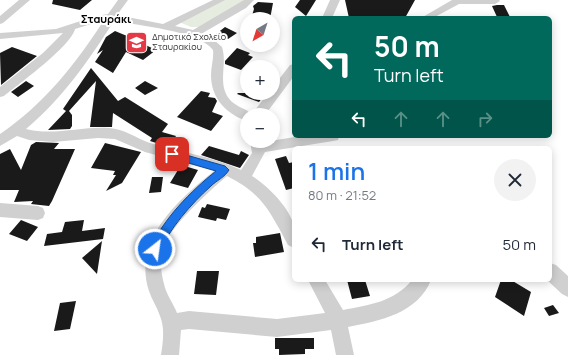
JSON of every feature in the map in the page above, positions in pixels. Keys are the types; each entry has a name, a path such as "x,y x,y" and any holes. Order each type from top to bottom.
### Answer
{"street":[{"path":"0,21 25,0"},
{"path":"0,141 17,131 39,112 57,93 123,0"},
{"path":"165,27 220,0"},
{"path":"195,33 242,6 249,0"},
{"path":"331,15 335,0"},
{"path":"430,16 457,1 495,1"},
{"path":"0,36 57,32 70,29 95,19 110,17 195,33 218,48 217,76 220,92 225,103 233,110 240,113"},
{"path":"0,93 47,55 69,33 70,29"},
{"path":"263,108 292,71"},
{"path":"17,131 40,137 62,137 112,133 144,146 244,177 269,198 292,237"},
{"path":"280,142 316,138"},
{"path":"244,177 259,154 258,148"},
{"path":"170,355 172,324 156,284 153,262 156,245 174,221 200,191 225,170"},
{"path":"0,210 38,213"},
{"path":"552,273 568,288"},
{"path":"317,282 338,319 345,355"},
{"path":"172,324 178,321 189,320 283,328 375,313 396,306 409,296 421,282"}],"shaded area":[{"path":"223,0 245,0 202,27 191,27 179,22"}],"building":[{"path":"53,0 92,0 80,10 52,4"},
{"path":"300,0 316,0 306,16 295,7"},
{"path":"345,0 415,0 406,16 349,16"},
{"path":"258,2 273,3 271,12 253,12 253,6"},
{"path":"504,5 510,16 497,16 492,6"},
{"path":"225,27 237,33 228,39 216,34"},
{"path":"115,31 156,50 143,60 126,52 113,73 95,62 103,50 97,54 106,37"},
{"path":"12,47 37,56 1,85 0,53"},
{"path":"237,48 240,49 240,52 250,53 248,55 253,57 250,60 240,60 240,70 225,64 225,61"},
{"path":"91,68 118,101 125,97 168,124 162,132 176,136 169,147 150,141 152,138 113,113 112,127 90,127 96,81 69,111 72,115 72,126 70,129 48,130 66,111 63,109"},
{"path":"26,81 34,86 18,97 11,92"},
{"path":"145,81 158,88 145,95 135,88"},
{"path":"201,91 210,93 208,97 215,98 217,101 212,112 223,116 211,131 177,117"},
{"path":"36,142 59,143 54,149 75,149 49,206 31,204 33,201 14,202 19,190 0,190 0,154 10,149 21,170 31,145"},
{"path":"105,143 141,152 122,183 106,191 116,175 113,175 115,171 91,168"},
{"path":"209,146 239,155 241,151 249,155 240,168 201,155"},
{"path":"286,156 289,163 292,162 292,188 286,190 275,159"},
{"path":"181,165 198,170 188,188 170,183"},
{"path":"152,177 163,177 161,192 149,193"},
{"path":"207,204 230,209 226,220 217,218 216,221 198,217 202,207 205,208"},
{"path":"21,220 38,227 27,241 9,234"},
{"path":"84,220 82,231 105,228 103,239 44,246 47,234 62,232 65,222"},
{"path":"280,233 284,252 255,257 253,243 256,243 256,237"},
{"path":"102,241 97,274 82,258"},
{"path":"197,271 219,271 216,295 194,294"},
{"path":"348,282 366,282 370,296 352,299"},
{"path":"500,282 514,282 531,292 524,316 495,297"},
{"path":"76,301 70,329 54,331 60,303"},
{"path":"553,305 559,313 549,316 544,308"},
{"path":"275,338 314,338 314,349 305,349 305,354 279,355 279,349 275,349"}],"place":[{"name":"Δημοτικό Σχολείο Σταυρακίου","path":"137,42"}],"district":[{"name":"Σταυράκι","path":"106,19"}],"route":[{"path":"155,249 160,239 182,211 207,184 225,170 172,154"}]}
